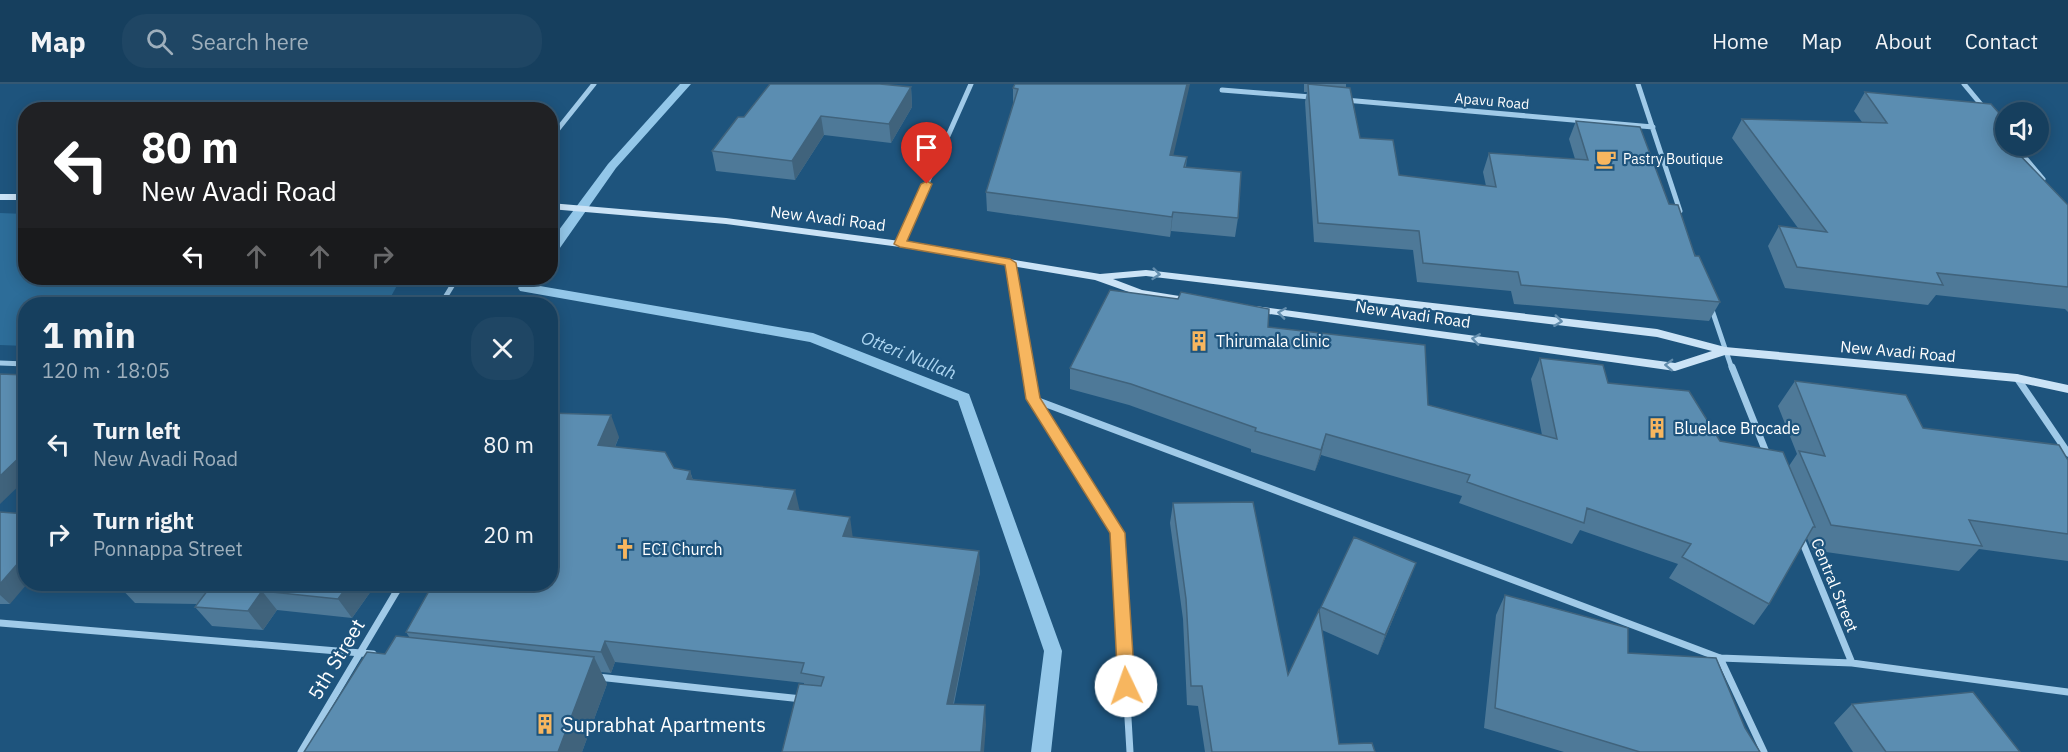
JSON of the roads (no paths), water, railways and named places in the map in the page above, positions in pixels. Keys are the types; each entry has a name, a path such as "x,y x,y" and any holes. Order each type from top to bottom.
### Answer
{"main road":[{"path":"0,197 18,197"},
{"name":"New Avadi Road","path":"558,207 726,221 900,244 1097,277 1140,293 1211,303"},
{"name":"New Avadi Road","path":"1097,277 1146,273 1657,333 1725,351 2017,378 2068,389"},
{"name":"New Avadi Road","path":"1247,308 1675,367 1725,351"}],"street":[{"path":"558,129 594,84"},
{"path":"900,244 971,84"},
{"path":"1638,84 1682,217"},
{"path":"1964,84 1992,118"},
{"path":"1222,90 1315,98"},
{"name":"Apavu Road","path":"1339,100 1653,127"},
{"path":"2023,156 2045,182"},
{"path":"1010,263 1033,399 1117,533 1130,752"},
{"path":"1707,295 1725,351 1773,469"},
{"path":"0,363 18,364"},
{"path":"2017,378 2068,453"},
{"path":"1033,399 1720,658 1852,663 2068,692"},
{"name":"Central Street","path":"1795,523 1852,663"},
{"name":"5th Street","path":"301,752 397,591"},
{"path":"0,623 383,655"},
{"path":"1720,658 1764,752"},
{"path":"585,676 812,700"}],"waterway":[{"name":"Otteri Nullah","path":"558,241 612,166 686,84"},
{"name":"Otteri Nullah","path":"527,285 525,288 813,338 964,398 1053,651 1041,752"}],"place":[{"name":"Pastry Boutique","path":"1606,159"},
{"name":"Thirumala clinic","path":"1199,341"},
{"name":"Bluelace Brocade","path":"1657,428"},
{"name":"ECI Church","path":"625,549"},
{"name":"Suprabhat Apartments","path":"545,724"}]}
